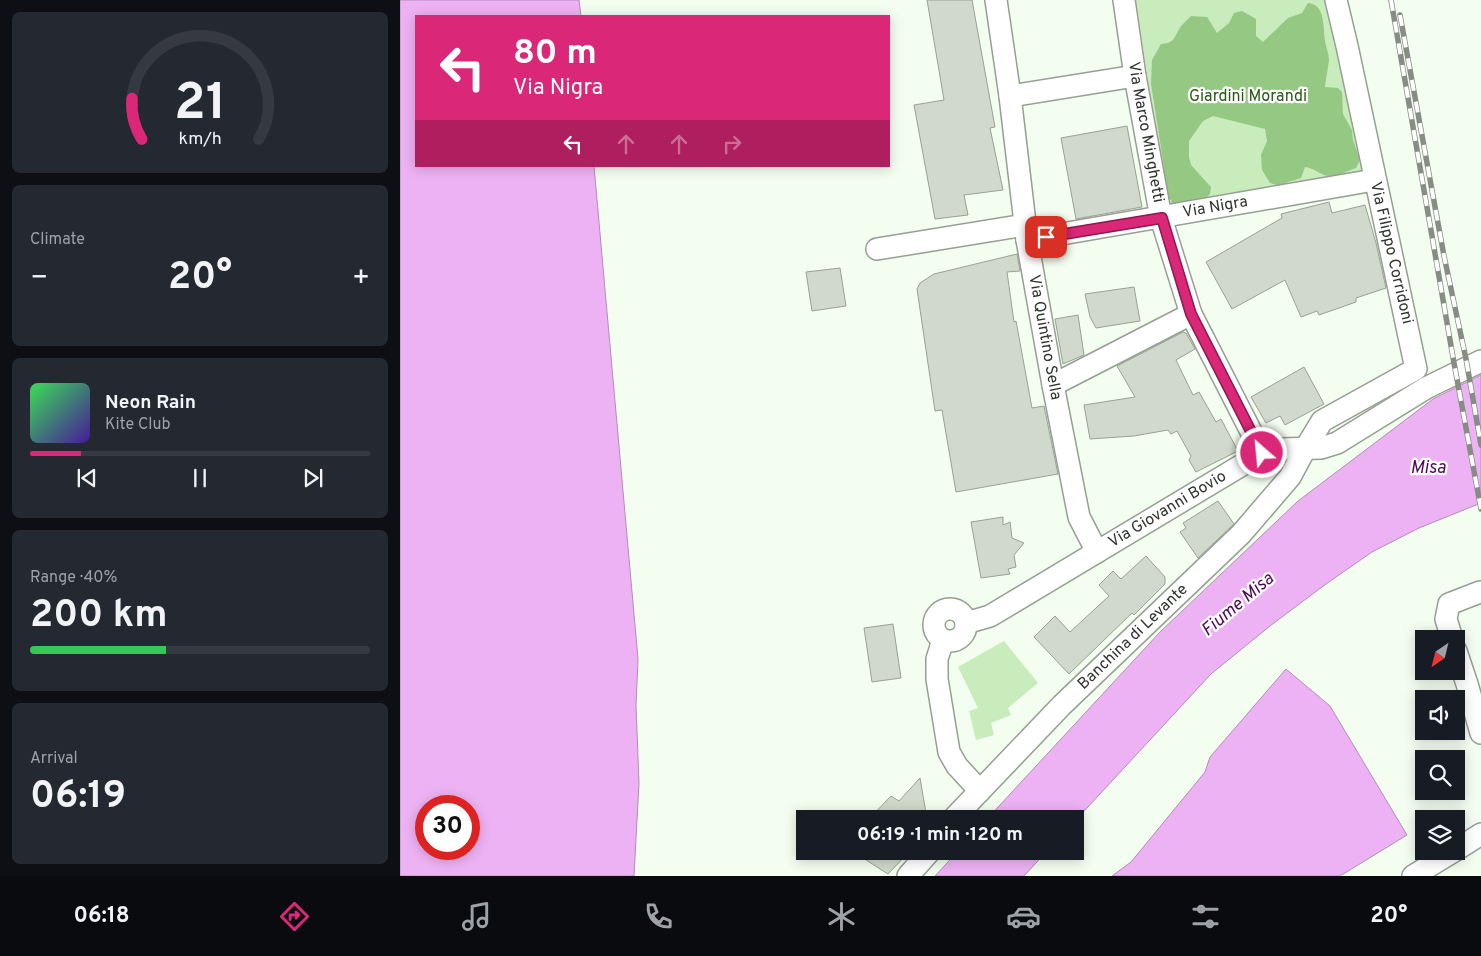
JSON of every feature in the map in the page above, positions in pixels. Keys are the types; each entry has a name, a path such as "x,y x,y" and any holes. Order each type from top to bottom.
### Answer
{"street":[{"name":"Via Quintino Sella","path":"996,0 1010,96 1026,233 1053,385 1079,517 1096,552"},
{"name":"Via Marco Minghetti","path":"1124,0 1135,76 1162,218 1191,314 1262,453"},
{"name":"Via Filippo Corridoni","path":"1305,448 1322,421 1416,369 1336,0"},
{"path":"1010,96 1135,76"},
{"name":"Via Nigra","path":"877,249 1162,218 1374,180"},
{"path":"1053,385 1191,314"},
{"name":"Via Giovanni Bovio","path":"980,791 957,766 949,752 937,679 938,659 944,640 954,641 960,638 966,629 966,623 990,616 1262,453 1280,449 1321,448 1337,443 1426,388 1481,361"},
{"name":"Banchina di Levante","path":"962,810 1062,705 1241,534 1290,477 1305,448"},
{"path":"1449,630 1446,619 1449,604 1480,592"},
{"path":"1465,678 1481,733"},
{"path":"1465,844 1481,834"},
{"path":"908,876 922,860"},
{"path":"1413,876 1439,860"}],"green space":[{"name":"Giardini Morandi","path":"1136,0 1324,0 1366,173 1167,209"},
{"name":"Giardini Morandi","path":"1308,3 1314,4 1321,12 1329,55 1325,87 1338,88 1342,92 1343,114 1352,130 1353,140 1360,160 1356,168 1328,176 1305,167 1301,178 1280,186 1270,183 1262,170 1261,155 1267,141 1265,129 1213,116 1203,121 1189,141 1191,165 1211,187 1210,194 1202,200 1176,206 1172,204 1171,200 1167,197 1166,180 1162,174 1164,169 1151,84 1152,60 1161,44 1173,40 1181,26 1191,16 1207,17 1217,33 1229,23 1234,13 1242,11 1256,19 1256,36 1263,42 1288,18 1302,13"},
{"path":"1004,641 1038,683 1008,708 1011,715 991,723 994,735 976,740 969,711 978,708 958,667"}],"water":[{"path":"400,0 579,0 581,15 415,15 415,167 594,167 638,659 636,705 639,783 634,876 400,876"},
{"name":"Misa","path":"1481,375 1481,503 1419,528 1372,552 1270,626 1211,674 1084,811 995,810 1160,632 1298,501 1433,399"},
{"path":"1286,669 1330,706 1407,835 1340,876 1112,876 1131,862 1205,772 1210,757"},
{"path":"950,860 1039,860 1024,876 935,876"}],"building":[{"path":"927,0 972,0 995,127 990,128 1003,190 964,195 968,215 935,219 914,105 944,100"},
{"path":"1127,126 1142,207 1076,219 1061,138"},
{"path":"1329,202 1332,213 1365,205 1386,288 1356,298 1356,302 1319,315 1317,311 1301,317 1285,280 1232,309 1206,262 1282,218 1281,214"},
{"path":"1017,254 1020,271 1007,272 1014,322 1016,321 1032,408 1044,406 1058,474 956,492 942,410 935,411 917,289 920,283 934,274"},
{"path":"840,268 846,306 812,311 806,272"},
{"path":"1134,287 1140,321 1096,328 1090,317 1085,294"},
{"path":"1078,315 1084,355 1063,364 1055,319"},
{"path":"1183,332 1186,333 1195,349 1176,360 1193,395 1199,392 1216,422 1221,419 1238,451 1196,472 1189,460 1191,456 1177,431 1171,434 1168,430 1134,436 1090,439 1084,405 1135,397 1117,366"},
{"path":"1304,367 1324,404 1285,425 1280,416 1266,423 1251,397"},
{"path":"1218,501 1234,524 1198,558 1180,532 1186,528 1183,523"},
{"path":"1003,517 1003,525 1010,522 1012,538 1024,543 1014,555 1016,567 1008,569 1010,574 981,578 971,522"},
{"path":"1146,556 1165,577 1165,584 1069,674 1034,637 1055,616 1070,632 1109,596 1099,585 1113,571 1121,579"},
{"path":"893,624 901,678 872,682 864,628"},
{"path":"920,778 925,810 878,810 891,796 899,801"},
{"path":"866,860 901,860 888,874"}],"railway":[{"path":"1391,0 1481,509"},
{"path":"1400,15 1481,445"}],"route":[{"path":"1046,237 1162,218 1191,314 1262,453"}],"water label":[{"name":"Fiume Misa","path":"1238,605"}]}
